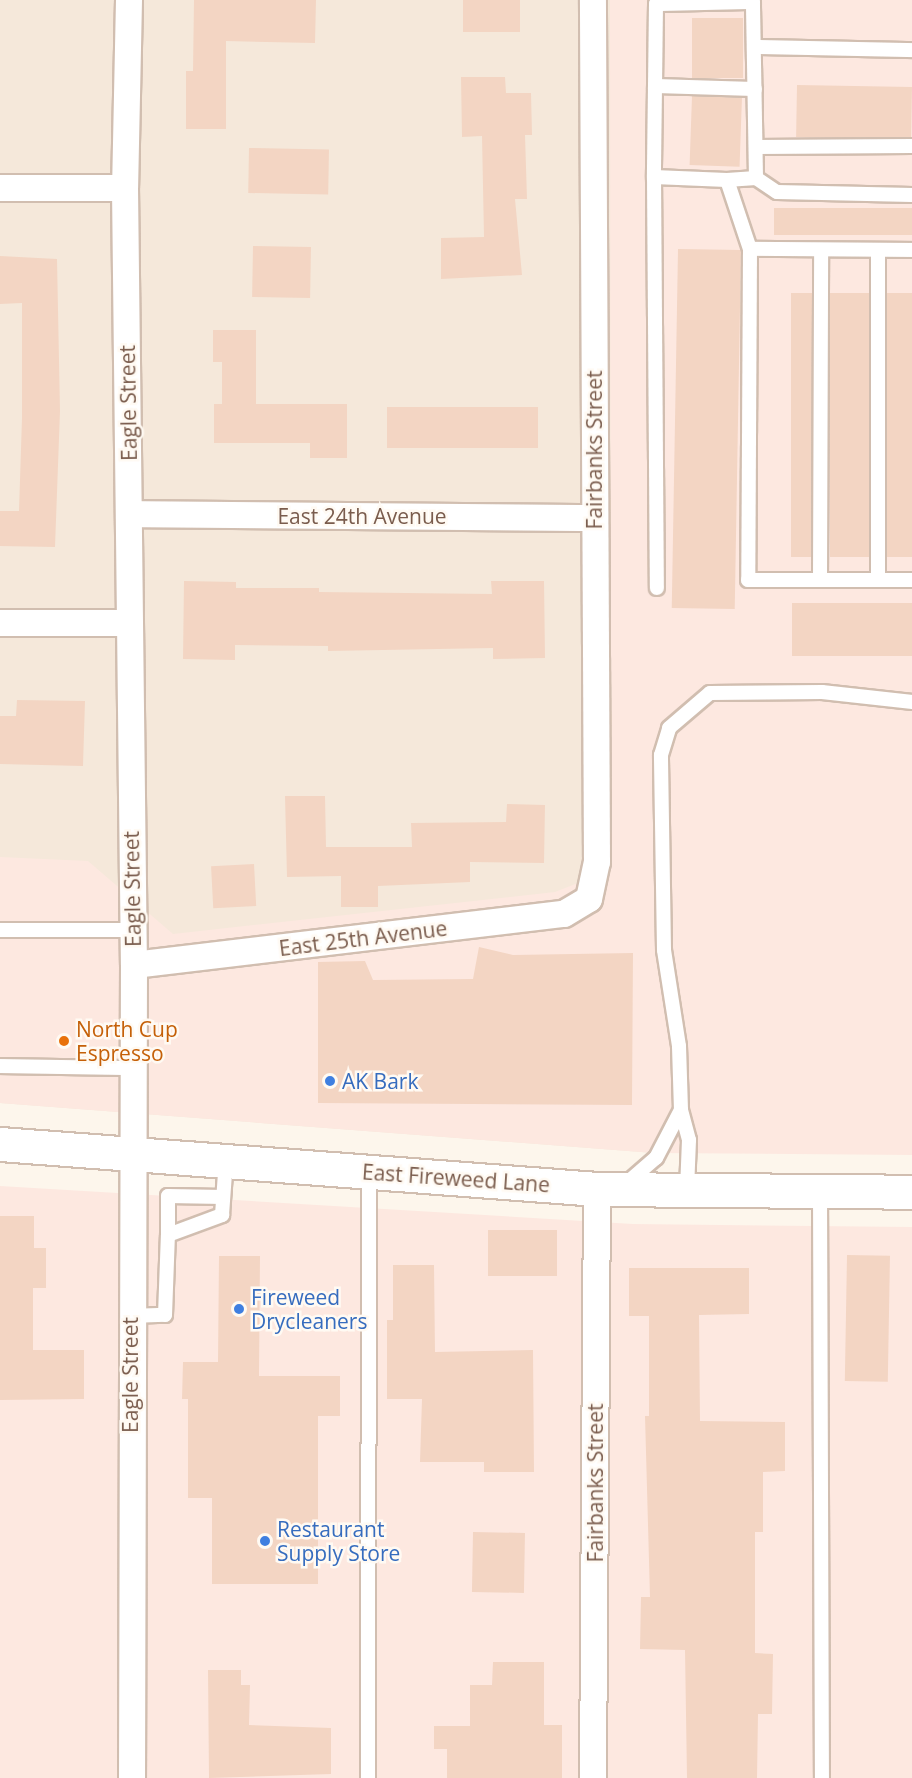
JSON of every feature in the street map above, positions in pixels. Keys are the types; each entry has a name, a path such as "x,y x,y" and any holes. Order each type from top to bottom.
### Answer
{"main road":[{"name":"East Fireweed Lane","path":"0,1144 226,1158 369,1172 608,1189 912,1192"}],"street":[{"name":"Eagle Street","path":"129,0 125,188 128,623 134,965 130,1316 132,1778"},
{"name":"Fairbanks Street","path":"589,899 597,862 594,0"},
{"path":"0,188 125,188"},
{"name":"East 24th Avenue","path":"129,514 595,518"},
{"path":"0,623 128,623"},
{"name":"East 25th Avenue","path":"134,965 564,914 589,899"},
{"name":"Fairbanks Street","path":"593,1778 608,1189"}],"lane":[{"path":"657,588 654,177 656,4 753,2 756,178"},
{"path":"754,47 912,50"},
{"path":"655,86 755,89"},
{"path":"756,147 912,146"},
{"path":"654,177 727,180 756,178 777,192 912,195"},
{"path":"727,180 750,249 748,580 912,580"},
{"path":"750,249 912,250"},
{"path":"820,580 821,250"},
{"path":"878,250 878,580"},
{"path":"687,1190 689,1140 681,1110 680,1046 664,950 661,755 669,728 710,693 822,692 912,702"},
{"path":"0,930 133,930"},
{"path":"0,1066 132,1068"},
{"path":"608,1189 657,1158 681,1110"},
{"path":"168,1235 222,1215 226,1158"},
{"path":"368,1778 369,1172"},
{"path":"820,1190 822,1778"},
{"path":"130,1316 165,1315 168,1196 223,1197"}],"shaded area":[{"path":"0,0 912,0 654,1153 0,1103"},
{"path":"610,0 912,0 912,1155 654,1153 0,1103 0,857 88,861 173,934 555,892 611,870"},
{"path":"0,1186 633,1224 912,1227 912,1778 0,1778"}],"building":[{"path":"194,0 316,0 315,43 226,41 226,129 186,129 186,71 193,71"},
{"path":"463,0 520,0 520,32 463,32"},
{"path":"692,18 743,18 743,78 692,78"},
{"path":"461,77 505,77 506,93 531,93 532,135 525,135 527,199 515,199 522,275 441,279 441,238 484,237 482,136 462,137"},
{"path":"797,85 912,87 911,139 796,137"},
{"path":"692,96 742,98 740,167 690,165"},
{"path":"249,148 329,149 328,194 248,193"},
{"path":"774,208 912,208 912,235 774,235"},
{"path":"253,246 311,247 310,298 252,297"},
{"path":"678,249 741,250 735,609 672,608"},
{"path":"0,256 57,259 60,411 55,547 0,546 0,511 19,511 22,303 0,304"},
{"path":"791,293 812,293 812,557 791,557"},
{"path":"830,293 869,293 869,557 830,557"},
{"path":"887,293 912,293 912,557 887,557"},
{"path":"213,330 256,330 256,404 347,404 347,458 310,458 310,443 214,443 214,404 222,404 222,362 213,362"},
{"path":"387,407 538,407 538,448 387,448"},
{"path":"184,581 236,582 236,588 319,588 319,592 492,594 491,581 544,581 545,658 493,659 493,648 328,651 328,646 235,645 235,660 183,659"},
{"path":"792,603 912,603 912,656 792,656"},
{"path":"17,700 85,701 83,766 0,764 0,716 16,716"},
{"path":"285,796 325,796 326,847 412,847 411,823 506,822 507,804 545,805 544,863 470,862 470,882 378,886 378,907 341,907 341,876 287,877"},
{"path":"254,864 256,906 213,908 211,866"},
{"path":"479,947 513,955 633,953 632,1105 318,1103 318,962 365,961 373,980 473,979"},
{"path":"0,1216 34,1216 34,1248 46,1248 46,1288 33,1288 33,1350 84,1350 84,1399 0,1400"},
{"path":"488,1230 557,1230 557,1276 488,1276"},
{"path":"847,1255 890,1256 888,1382 845,1381"},
{"path":"219,1256 260,1256 259,1376 340,1376 340,1416 318,1416 318,1584 212,1584 212,1498 188,1498 188,1399 182,1399 183,1362 218,1362"},
{"path":"393,1265 434,1265 435,1352 533,1350 534,1472 484,1472 484,1462 420,1462 422,1399 387,1399 387,1320 393,1320"},
{"path":"629,1268 749,1268 749,1314 699,1315 700,1421 785,1422 785,1471 763,1472 763,1532 755,1532 755,1653 773,1654 772,1714 758,1714 757,1778 687,1778 685,1650 640,1649 641,1597 650,1597 645,1416 649,1416 649,1316 629,1316"},
{"path":"473,1532 525,1533 524,1593 472,1592"},
{"path":"493,1662 544,1662 544,1725 562,1725 562,1778 447,1778 447,1749 434,1749 434,1726 470,1726 470,1685 492,1685"},
{"path":"208,1670 241,1670 241,1685 250,1685 249,1725 331,1728 331,1774 209,1778"}],"place":[{"name":"North Cup Espresso","path":"64,1041"},
{"name":"AK Bark","path":"330,1081"},
{"name":"Fireweed Drycleaners","path":"239,1309"},
{"name":"Restaurant Supply Store","path":"265,1541"}]}
